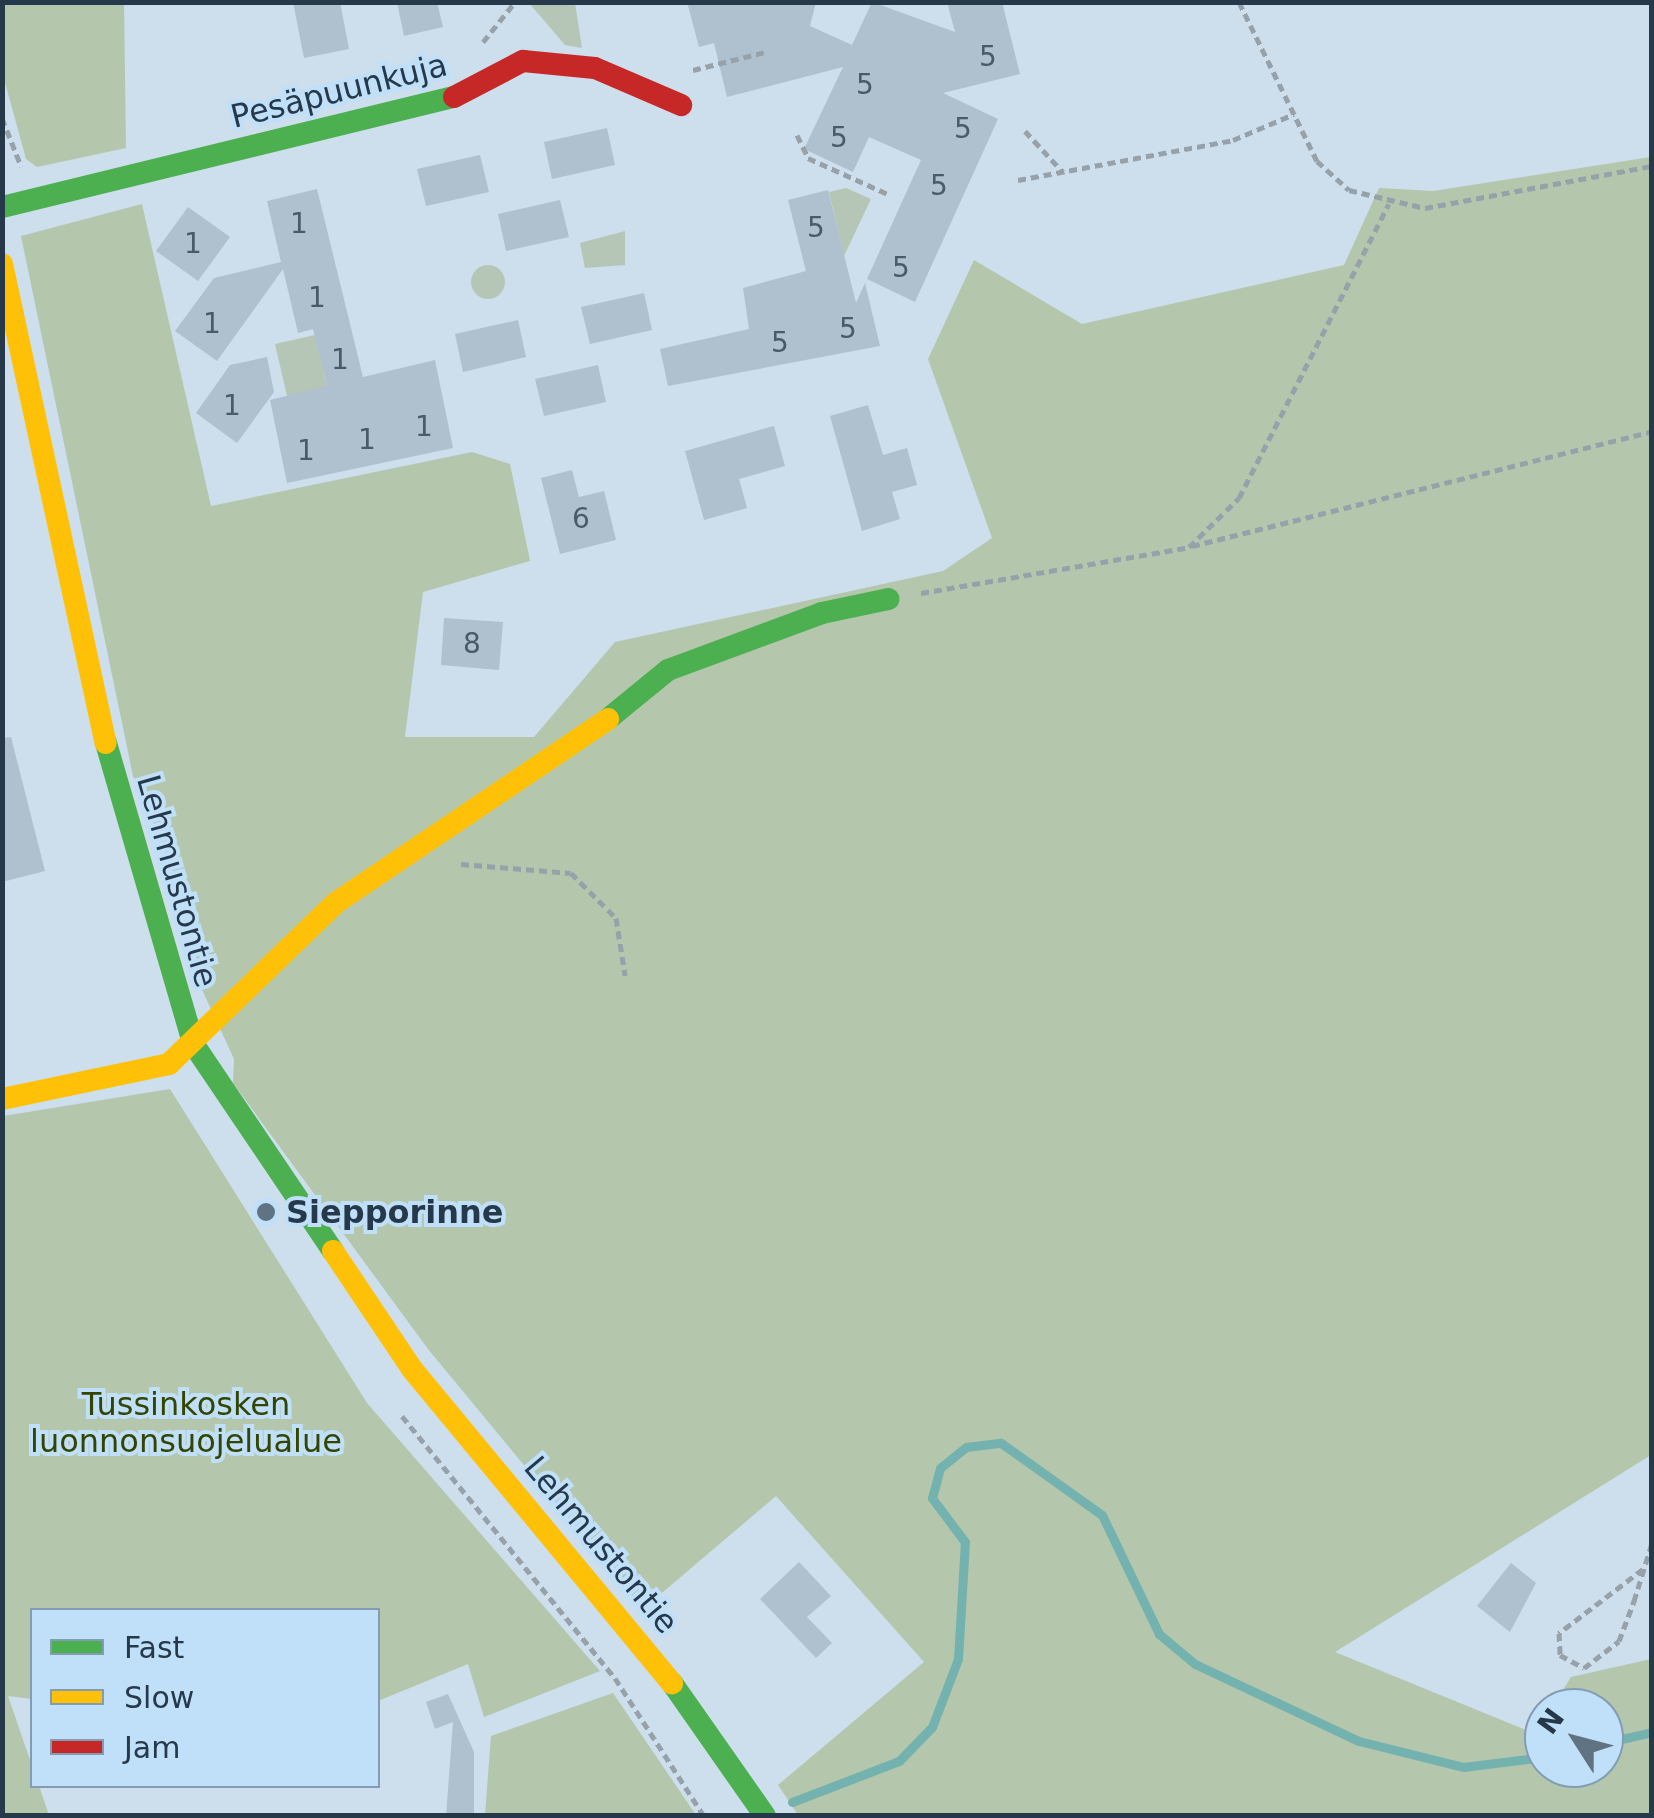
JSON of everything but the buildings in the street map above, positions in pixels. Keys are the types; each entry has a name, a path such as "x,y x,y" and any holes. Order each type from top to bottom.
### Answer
{"main road":[{"name":"Pesäpuunkuja","path":"2,207 467,94 523,61 594,68 681,105"},
{"name":"Lehmustontie","path":"2,264 122,816 194,1044 412,1369 652,1654 764,1816"},
{"path":"2,1099 144,1076 194,1044 275,954 408,854 575,745 668,670 822,612 888,598"}],"path":[{"path":"1238,2 1317,161 1349,190 1389,204 1492,200 1652,166"},
{"path":"682,69 765,52"},
{"path":"1018,180 1233,140 1294,114"},
{"path":"1026,131 1063,172"},
{"path":"796,134 808,158 890,195"},
{"path":"1189,547 1240,498 1389,204"},
{"path":"888,598 1189,547 1652,431"},
{"path":"408,854 571,872 616,918 625,975"},
{"path":"1643,1569 1558,1634 1560,1655 1584,1668 1604,1658 1643,1569 1652,1543"}],"green space":[{"path":"2,3 124,3 126,148 37,167 26,159 3,75"},
{"path":"529,3 575,3 582,48 565,45"},
{"path":"1651,157 1651,1455 1335,1652 1524,1729 1524,1788 1624,1788 1624,1688 1564,1688 1571,1677 1651,1659 1651,1815 798,1815 778,1785 924,1662 776,1496 643,1609 428,1349 233,1083 234,1059 199,983 192,918 133,776 21,236 142,204 211,506 472,452 510,464 530,561 423,592 405,737 534,737 615,642 943,571 992,538 928,359 974,260 1082,324 1344,265 1379,188 1433,191"},
{"path":"846,188 871,199 844,256 829,192"},
{"path":"625,231 625,265 585,268 580,243"},
{"path":"488,265 500,270 505,282 500,294 488,299 476,294 471,282 476,270"},
{"path":"315,335 327,387 287,396 275,344"},
{"name":"Tussinkosken luonnonsuojelualue","path":"170,1089 367,1403 600,1671 484,1717 468,1664 380,1700 380,1608 30,1608 30,1699 8,1696 30,1760 30,1788 40,1788 49,1815 3,1816 3,1116"},
{"path":"613,1693 696,1815 485,1815 491,1736"}],"waterway":[{"path":"792,1802 899,1761 932,1727 958,1659 965,1542 932,1498 940,1468 966,1447 1001,1443 1102,1515 1159,1634 1195,1664 1359,1741 1463,1767 1524,1759"},
{"path":"1624,1738 1652,1732"}],"traffic: fast":[{"path":"2,207 454,97"},
{"path":"608,719 668,670 822,613 889,599"},
{"path":"106,743 194,1045 333,1251"},
{"path":"672,1683 765,1816"}],"traffic: slow":[{"path":"2,264 106,743"},
{"path":"2,1099 169,1064 337,902 608,719"},
{"path":"333,1251 412,1369 672,1683"}],"traffic: jam":[{"path":"454,97 523,61 595,68 681,105"}],"place":[{"name":"Siepporinne","path":"266,1212"}]}
